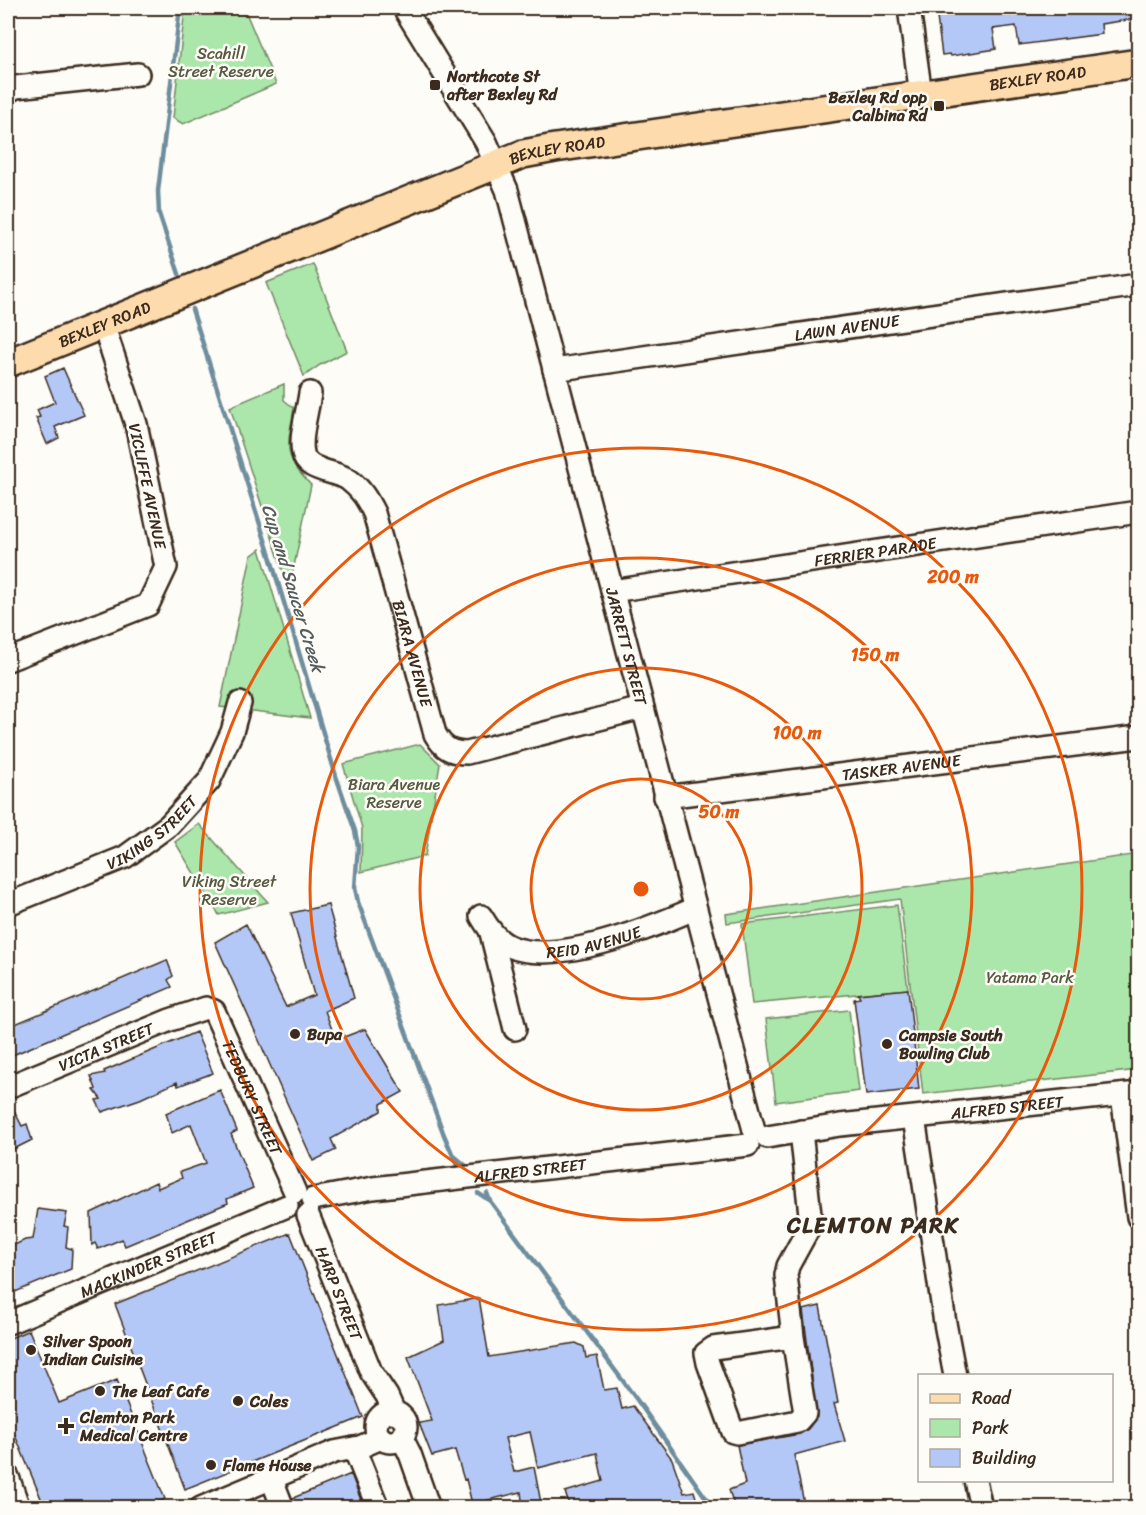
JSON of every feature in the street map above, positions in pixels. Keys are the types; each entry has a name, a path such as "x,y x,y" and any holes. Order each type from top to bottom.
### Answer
{"main road":[{"name":"BEXLEY ROAD","path":"8,363 523,154 1138,63"}],"street":[{"name":"JARRETT STREET","path":"404,8 486,142 507,190 756,1138"},
{"path":"909,8 921,94"},
{"path":"8,91 16,87 138,74"},
{"name":"LAWN AVENUE","path":"554,370 1138,285"},
{"name":"VICLIFFE AVENUE","path":"8,660 148,605 166,567 136,424 103,324"},
{"name":"BIARA AVENUE","path":"310,393 302,446 303,457 311,465 346,478 364,493 374,513 435,734 440,744 448,750 467,753 642,708"},
{"name":"FERRIER PARADE","path":"612,591 1138,512"},
{"name":"VIKING STREET","path":"8,904 125,857 169,825 209,782 232,732 240,703"},
{"name":"TASKER AVENUE","path":"665,797 1138,737"},
{"name":"REID AVENUE","path":"515,1029 486,925 509,946 531,951 574,950 648,929 694,909"},
{"name":"VICTA STREET","path":"8,1087 170,1020 206,1008"},
{"name":"TEDBURY STREET","path":"206,1008 214,1011 218,1016 252,1098 301,1203"},
{"path":"1130,1094 1138,1217"},
{"name":"ALFRED STREET","path":"301,1203 363,1189 486,1175 801,1131 1130,1094"},
{"path":"914,1118 955,1374"},
{"path":"793,1337 713,1348 706,1353 734,1432 802,1418 805,1413 786,1275 788,1266 811,1224 801,1131"},
{"name":"MACKINDER STREET","path":"8,1323 301,1203"},
{"name":"HARP STREET","path":"301,1203 371,1372 387,1396 387,1429 410,1454 429,1508"},
{"path":"201,1508 271,1477 344,1450 356,1435 387,1429"},
{"path":"344,1450 378,1508"},
{"path":"8,1477 19,1508"},
{"path":"271,1477 284,1508"},
{"path":"975,1482 981,1508"}],"green space":[{"name":"Scahill Street Reserve","path":"185,8 244,8 276,84 183,124 173,118"},
{"path":"313,264 347,351 304,376 266,283"},
{"path":"284,384 284,400 294,408 289,450 295,466 311,485 289,590 230,407"},
{"path":"260,549 310,718 220,707 251,556"},
{"name":"Biara Avenue Reserve","path":"420,744 440,764 425,856 361,872 362,828 343,764"},
{"name":"Viking Street Reserve","path":"199,824 268,902 219,915 175,842"},
{"name":"Yatama Park","path":"1138,854 1138,1070 923,1094 900,899 727,923 726,914"},
{"path":"897,905 908,989 752,1004 742,924"},
{"path":"849,1010 859,1091 776,1102 766,1019"}],"building":[{"path":"1008,8 1009,15 1064,8 1132,8 1134,19 1101,24 1102,34 1019,45 1016,26 993,29 996,49 951,56 950,54 942,55 936,10"},
{"path":"63,368 84,415 55,427 59,438 47,444 36,418 40,417 37,410 55,402 45,376"},
{"name":"Bupa","path":"328,905 354,998 325,1011 336,1040 365,1029 403,1092 381,1104 381,1111 331,1139 336,1150 313,1161 215,942 246,924 286,1007 314,995 291,913"},
{"path":"167,960 173,976 168,980 172,987 8,1057 8,1027"},
{"name":"Campsie South Bowling Club","path":"908,989 919,1089 866,1095 854,999 860,998 858,994"},
{"path":"196,1032 213,1073 178,1086 177,1082 140,1099 102,1112 96,1100 101,1099 94,1090 96,1089 91,1076 105,1073 104,1071"},
{"path":"220,1090 237,1131 231,1134 253,1188 227,1199 228,1203 125,1246 122,1239 98,1249 95,1243 92,1245 91,1213 156,1182 158,1188 182,1178 180,1172 206,1163 191,1124 172,1133 166,1113"},
{"path":"8,1099 22,1126 27,1124 32,1140 8,1152"},
{"path":"38,1209 67,1213 64,1226 68,1227 66,1247 72,1249 71,1269 8,1295 8,1248 33,1239"},
{"path":"290,1233 363,1417 185,1489 115,1304"},
{"path":"479,1298 489,1357 576,1343 584,1347 586,1358 597,1356 604,1390 617,1388 622,1409 633,1406 672,1459 684,1493 694,1491 699,1508 636,1508 636,1505 626,1508 570,1508 565,1492 603,1481 597,1453 538,1468 530,1432 505,1438 514,1472 534,1467 542,1508 523,1508 521,1492 472,1504 455,1450 432,1456 419,1423 432,1421 408,1357 444,1340 439,1305"},
{"path":"820,1306 838,1403 834,1404 845,1441 794,1455 805,1508 735,1508 729,1490 745,1484 737,1445 800,1434 808,1429 817,1417 803,1310"},
{"path":"29,1330 59,1403 117,1380 165,1499 144,1508 45,1508 8,1418 8,1339"},
{"path":"351,1474 364,1508 295,1508 293,1498"}],"waterway":[{"path":"179,274 159,214 158,191 180,8"},
{"name":"Cup and Saucer Creek","path":"192,309 355,831 358,846 355,888 358,902 457,1165"},
{"path":"453,1155 465,1165"},
{"path":"478,1193 490,1201 637,1400 713,1508"},
{"path":"487,1193 490,1201"}],"place":[{"name":"Northcote St after Bexley Rd","path":"435,85"},
{"name":"Bexley Rd opp Calbina Rd","path":"939,106"},
{"name":"Bupa","path":"295,1034"},
{"name":"Campsie South Bowling Club","path":"887,1044"},
{"name":"Silver Spoon Indian Cuisine","path":"31,1350"},
{"name":"The Leaf Cafe","path":"100,1391"},
{"name":"Coles","path":"238,1401"},
{"name":"Clemton Park Medical Centre","path":"66,1426"},
{"name":"Flame House","path":"211,1465"}],"district":[{"name":"CLEMTON PARK","path":"873,1225"}]}
